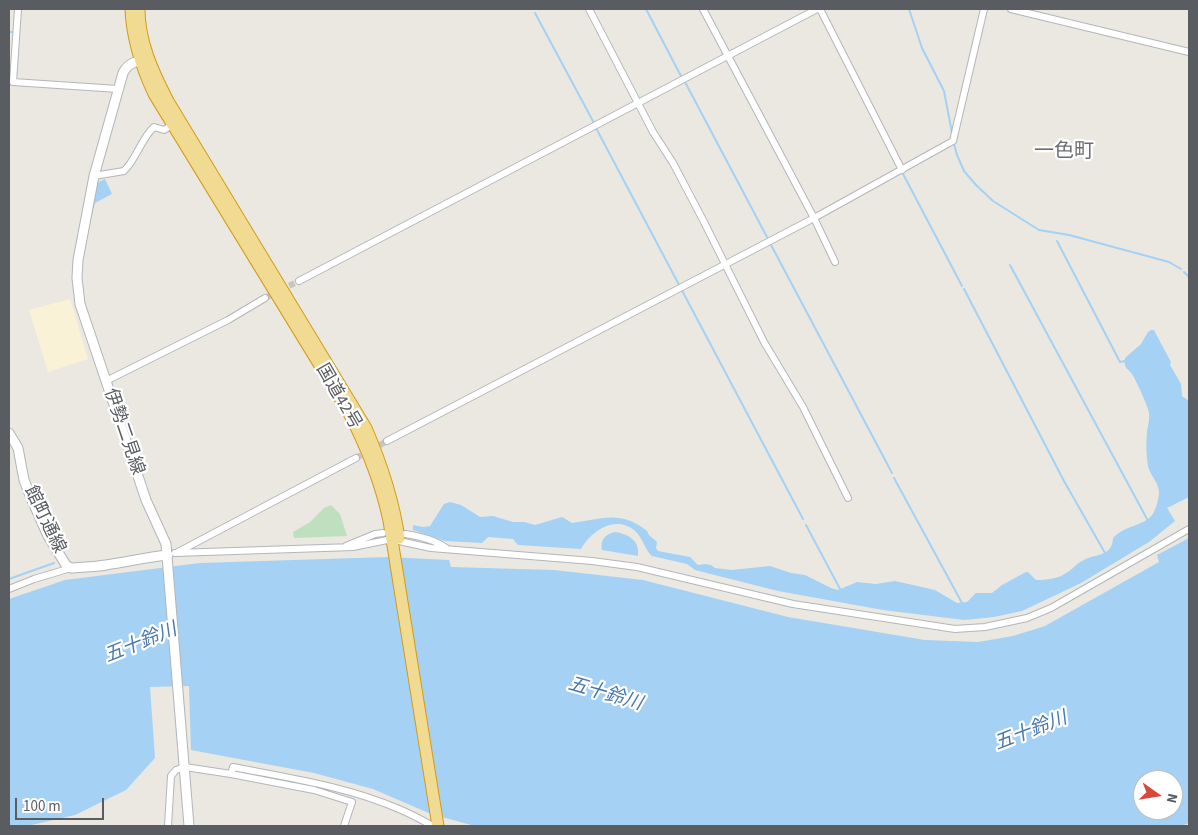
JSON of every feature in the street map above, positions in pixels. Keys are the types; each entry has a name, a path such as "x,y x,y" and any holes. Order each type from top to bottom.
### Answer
{"highway":[{"name":"国道42号","path":"131,9 134,39 145,61 366,428 386,477 396,518 395,541"},
{"name":"国道42号","path":"139,9 145,61 154,94 349,413 373,463 395,541 440,824"}],"main road":[{"name":"伊勢二見線","path":"145,61 130,64 125,68 118,89 94,176 78,260 77,278 80,304 146,500 171,557 189,826"},
{"name":"館町通線","path":"9,433 18,448 24,480 44,528 66,565 71,568 106,565 146,557 171,557"}],"street":[{"path":"18,9 13,82 118,89"},
{"path":"589,9 703,220 764,342 803,407 848,498"},
{"path":"703,9 814,218 834,262"},
{"path":"299,281 818,9 902,170"},
{"path":"387,441 814,218 953,141 984,9"},
{"path":"1011,9 1189,52"},
{"path":"94,176 124,171 134,159 147,135 154,127 164,130 172,125"},
{"path":"106,381 228,320 265,298"},
{"path":"171,557 356,458"},
{"path":"342,548 375,534 395,541 431,548 592,561 637,567 793,604 955,628 985,627 1027,618 1051,608 1189,529"},
{"path":"171,557 342,548 395,541"},
{"path":"9,589 71,568"},
{"path":"168,826 171,776 176,770 185,767 314,790 352,802 344,826"},
{"path":"231,774 233,767 324,785 440,824"}],"shaded area":[{"path":"70,299 88,359 48,372 29,310"}],"green space":[{"path":"331,505 340,514 347,536 294,538 293,532 310,522 324,508"}],"water":[{"path":"105,179 112,194 95,203 91,218 88,218 95,184"},
{"path":"1151,330 1154,330 1171,362 1170,365 1181,384 1182,396 1189,401 1189,497 1167,508 1175,521 1149,542 1081,583 1022,611 994,617 964,620 883,610 778,591 695,570 687,564 652,556 634,530 619,524 604,527 597,531 585,542 581,549 518,545 513,539 488,537 482,543 445,541 413,530 413,525 430,526 444,504 450,502 461,505 480,517 493,516 513,522 535,525 562,517 572,523 602,518 620,518 637,524 647,531 657,542 656,548 658,551 690,557 698,565 705,564 715,568 732,570 770,566 791,573 805,575 838,590 857,582 876,584 895,581 935,590 957,603 967,602 976,593 992,593 1002,585 1026,572 1036,580 1052,579 1063,575 1082,561 1106,552 1110,549 1113,538 1149,519 1156,508 1159,490 1147,462 1146,440 1149,413 1139,387 1125,366 1125,358 1141,344"},
{"path":"615,532 625,534 635,542 638,556 602,550 604,538 608,534"},
{"name":"五十鈴川","path":"1189,538 1189,823 1181,826 475,826 431,814 373,789 314,773 191,750 189,686 150,687 155,758 126,790 75,815 27,826 9,826 9,599 65,580 200,563 388,557 449,560 451,567 554,570 643,580 788,617 925,640 978,642 1013,636 1045,626 1159,562 1157,555"}],"waterway":[{"path":"646,9 682,78"},
{"path":"909,9 922,48 944,91 952,133"},
{"path":"535,13 594,123"},
{"path":"685,82 768,239"},
{"path":"596,128 803,519"},
{"path":"954,144 964,171 976,185 993,201 1039,230 1069,235 1169,262 1181,269"},
{"path":"902,172 962,286"},
{"path":"1057,241 1120,362 1125,361"},
{"path":"770,243 892,473"},
{"path":"1010,265 1147,519"},
{"path":"1184,272 1189,277"},
{"path":"964,289 1064,481 1105,553"},
{"path":"894,478 962,603"},
{"path":"806,525 840,589"},
{"path":"9,579 54,563"}],"tunnel":[{"path":"265,298 299,281"},
{"path":"356,458 387,441"}],"district":[{"name":"一色町","path":"1064,153"}]}
